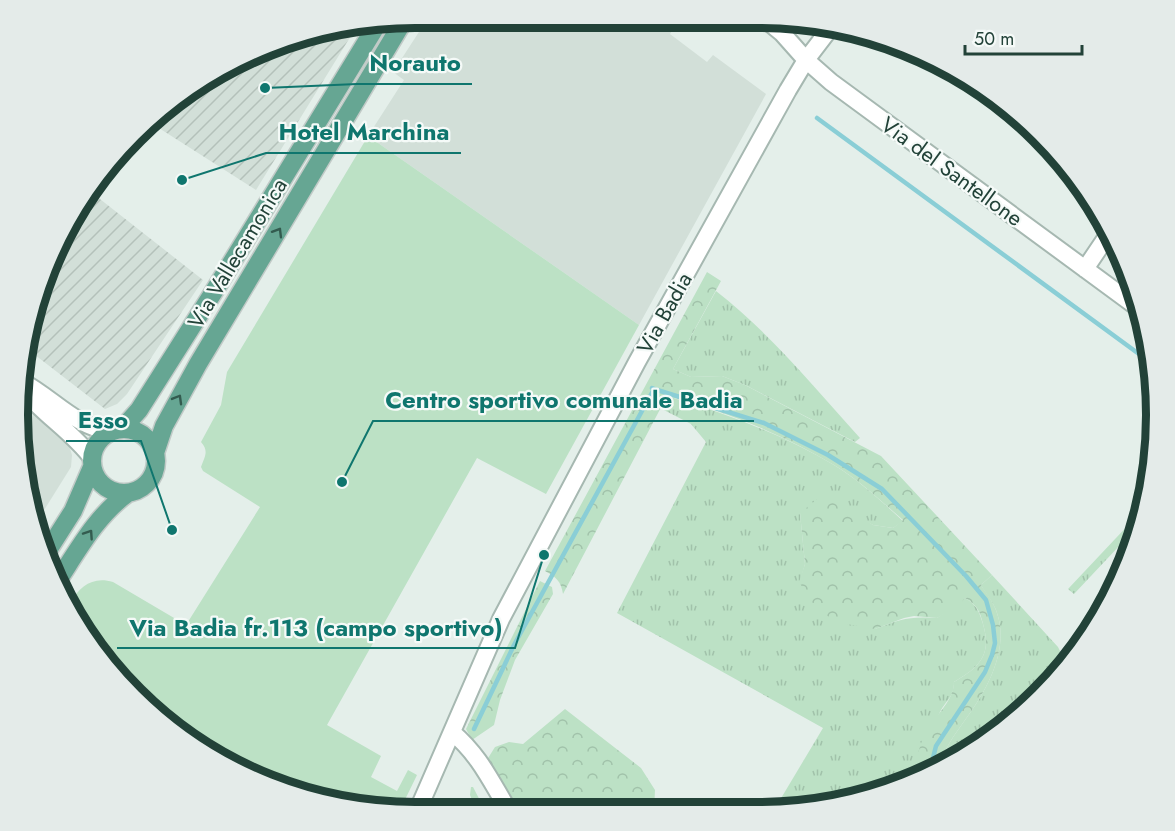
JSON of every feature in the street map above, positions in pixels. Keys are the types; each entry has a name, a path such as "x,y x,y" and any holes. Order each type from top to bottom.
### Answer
{"main road":[{"name":"Via Vallecamonica","path":"155,453 164,426 192,374 399,29"},
{"name":"Via Vallecamonica","path":"116,431 139,410 373,31"},
{"path":"51,545 72,511 98,443 116,431 139,433 151,445 155,453 154,471 150,479 136,491 128,493 112,491 105,487 99,481 92,463"},
{"path":"62,574 100,518 128,493"}],"street":[{"name":"Via del Santellone","path":"777,29 806,60 831,82 1129,301"},
{"name":"Via Badia","path":"421,802 501,619 552,519 774,115 806,60 826,34"},
{"path":"1084,269 1105,240"},
{"path":"30,385 79,422 98,430 116,431"},
{"path":"29,397 77,439 92,463"},
{"path":"452,732 481,762 503,802"}],"shaded area":[{"path":"422,28 673,28 670,34 707,62 713,55 766,94 639,325 368,136 404,80 393,72"},
{"path":"352,34 256,190 158,127 200,94 244,68 291,49"},
{"path":"97,196 203,280 127,394 117,404 105,409 34,354 42,315 58,267 80,222"},
{"path":"28,410 67,439 72,455 71,467 42,514 32,466"}],"green space":[{"path":"368,136 639,325 546,494 477,458 327,725 381,756 371,777 397,791 408,770 417,775 404,802 365,799 315,789 267,773 222,751 180,723 142,689 108,651 74,598 88,584 106,580 186,625 260,507 203,471 201,467 206,451 201,442 221,405 227,372"},
{"path":"707,272 721,281 673,369 691,377 722,376 745,385 881,456 992,575 981,585 997,613 1001,639 999,652 984,691 943,756 915,770 923,738 950,697 954,682 971,671 985,652 985,635 979,612 965,598 958,606 937,618 914,616 875,629 835,622 814,605 799,582 805,564 800,513 821,496 830,496 873,525 893,528 903,520 843,471 794,443 732,416 667,396 563,594 557,580 545,571"},
{"path":"716,291 773,343 860,438 855,442 745,385 722,376 691,377 673,369"},
{"path":"667,396 753,425 794,444 852,477 903,521 893,528 873,525 855,515 800,513 805,564 800,582 875,629 905,619 937,618 965,598 977,609 982,619 985,635 985,652 971,671 954,682 951,695 928,736 915,770 884,782 835,795 779,802 823,728 617,613 706,442 691,424 660,408"},
{"path":"1131,522 1127,538 1074,594 1068,589"},
{"path":"992,575 1061,653 1059,661 1050,671 1015,706 995,723 943,756 984,691 999,652 1001,639 996,609 981,585"},
{"path":"540,581 552,587 553,594 515,660 500,700 494,725 472,740 466,729"},
{"path":"565,709 641,768 655,790 654,802 508,802 485,763 495,747 509,742 523,744"},
{"path":"471,787 473,787 481,802 473,802 470,795"}],"waterway":[{"path":"817,118 1142,356"},
{"path":"474,729 514,645 654,389 652,388"},
{"path":"654,389 764,423 828,455 882,489 966,576 986,600 995,643 992,655 985,672 936,746 932,763"}],"place":[{"name":"Norauto","path":"265,88"},
{"name":"Hotel Marchina","path":"182,180"},
{"name":"Centro sportivo comunale Badia","path":"342,482"},
{"name":"Esso","path":"172,530"},
{"name":"Via Badia fr.113 (campo sportivo)","path":"544,555"}]}
